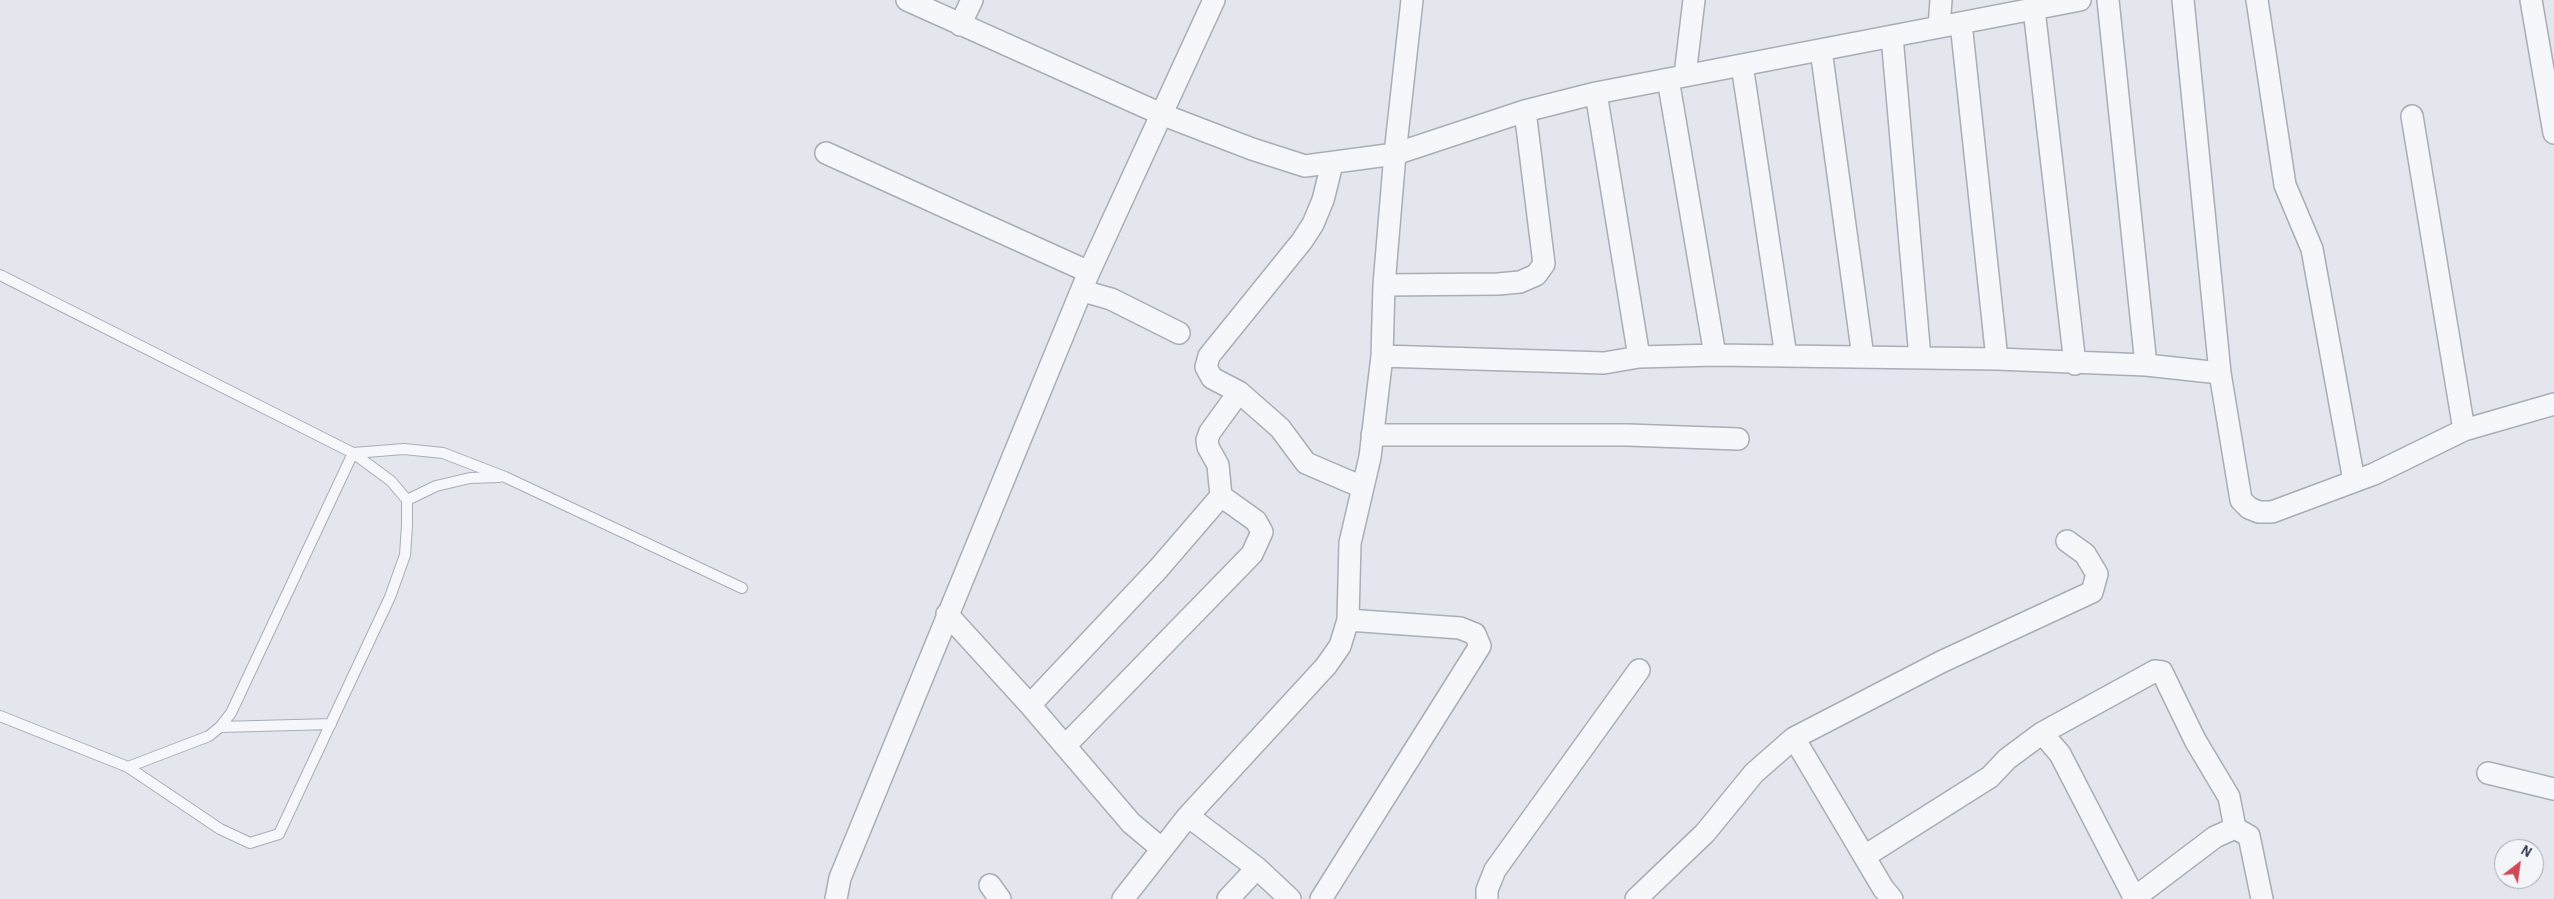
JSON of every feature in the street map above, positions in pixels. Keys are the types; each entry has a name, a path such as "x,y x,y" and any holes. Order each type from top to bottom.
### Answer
{"street":[{"path":"906,0 1160,114 1278,158 1305,166 1332,164 1395,154 1525,111 1596,93 2034,9 2057,2 2080,0"},
{"path":"960,25 972,0"},
{"path":"836,899 840,878 947,614 1086,281 1160,114 1214,0"},
{"path":"1123,899 1188,816 1326,666 1340,646 1348,620 1350,543 1372,435 1382,356 1384,285 1395,154 1412,0"},
{"path":"1694,0 1676,77 1715,355"},
{"path":"1939,27 1941,0"},
{"path":"2108,0 2146,365"},
{"path":"2183,0 2220,373 2236,483 2241,500 2249,508 2259,512 2272,512 2374,474 2464,430 2554,404"},
{"path":"2257,0 2285,185 2312,249 2354,481"},
{"path":"2531,0 2554,133"},
{"path":"2034,9 2075,364"},
{"path":"1961,23 1997,359"},
{"path":"1892,36 1920,358"},
{"path":"1820,50 1863,357"},
{"path":"1742,65 1786,356"},
{"path":"1596,93 1638,357"},
{"path":"1384,285 1498,284 1520,282 1536,275 1544,264 1525,111"},
{"path":"2412,116 2464,430"},
{"path":"826,153 1086,281 1110,299 1179,333"},
{"path":"1332,164 1323,200 1313,224 1209,356 1206,367 1212,378 1239,392 1280,428 1306,463 1362,487"},
{"path":"1382,356 1604,362 1638,357 1715,355 1997,359 2075,364 2146,365 2220,373"},
{"path":"1030,705 1160,568 1221,496 1218,465 1208,447 1207,440 1210,432 1239,392"},
{"path":"1372,435 1628,435 1738,439"},
{"path":"1065,746 1252,554 1262,532 1256,521 1221,496"},
{"path":"1636,899 1705,832 1754,773 1794,738 1941,662 2092,592 2097,574 2085,554 2067,541"},
{"path":"947,614 1030,705 1131,823 1162,849"},
{"path":"1321,899 1480,646 1475,634 1460,628 1348,620"},
{"path":"1487,899 1487,890 1495,870 1639,670"},
{"path":"1864,856 1990,777 2007,759 2042,734 2155,671 2162,672 2195,740 2229,796 2235,828 2249,836 2262,899"},
{"path":"2042,734 2060,754 2134,899 2216,837 2235,828"},
{"path":"1794,738 1864,856 1883,895"},
{"path":"2488,773 2554,788"},
{"path":"1188,816 1257,868 1290,899"},
{"path":"1228,899 1257,868"}],"lane":[{"path":"0,275 353,452 391,481 407,500 405,555 390,596 279,834 250,842 220,829 128,767 0,716"},
{"path":"353,452 404,449 443,453 505,477 742,588"},
{"path":"128,767 209,736 220,727 231,713 353,452"},
{"path":"407,500 436,486 470,478 505,477"},
{"path":"220,727 331,724"}]}
